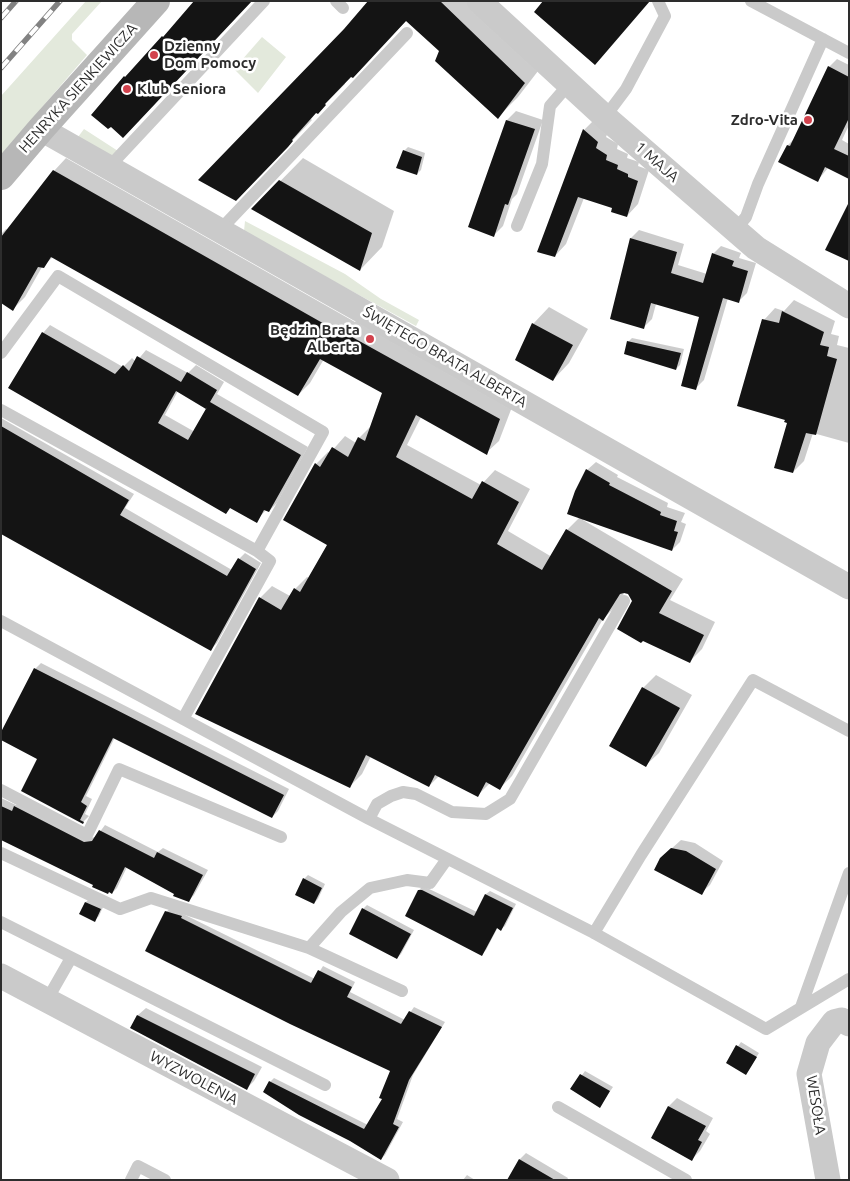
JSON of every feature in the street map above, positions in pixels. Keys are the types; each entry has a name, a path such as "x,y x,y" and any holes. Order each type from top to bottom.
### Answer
{"street":[{"name":"HENRYKA SIENKIEWICZA","path":"1,176 156,1"},
{"name":"1 MAJA","path":"479,1 605,117 756,248 849,306"},
{"name":"ŚWIĘTEGO BRATA ALBERTA","path":"41,129 849,587"},
{"name":"WYZWOLENIA","path":"1,976 387,1180"},
{"name":"WESOŁA","path":"828,1180 809,1074 818,1043 834,1022 842,1020 849,1024"}],"lane":[{"path":"109,167 264,1"},
{"path":"605,117 626,88 665,16 658,1"},
{"path":"751,1 849,53"},
{"path":"220,230 408,33"},
{"path":"735,230 746,217 758,184 823,39"},
{"path":"517,226 542,164 550,106 569,84"},
{"path":"1,353 58,276 323,432 257,551"},
{"path":"1,410 257,551 270,561 183,719"},
{"path":"369,819 378,804 391,796 403,792 416,794 452,812 486,814 510,799 624,601"},
{"path":"1,621 369,819 594,934 766,1028 849,979"},
{"path":"594,934 641,855 753,680 849,730"},
{"path":"1,790 87,834 119,769 280,838"},
{"path":"1,853 120,909 151,898 309,948 402,991"},
{"path":"309,948 341,912 370,888 407,880 430,883 447,859"},
{"path":"801,1007 849,873"},
{"path":"1,922 326,1085"},
{"path":"47,1000 71,958"},
{"path":"558,1108 686,1180"},
{"path":"131,1180 138,1166 165,1180"}],"shaded area":[{"path":"86,1 102,1 72,34 72,40 87,55 1,155 1,96"},
{"path":"262,37 286,57 258,93 234,69"},
{"path":"84,129 118,151 114,155 109,155 78,137"},
{"path":"245,221 345,274 381,299 419,320 416,326 254,238 244,231"}],"building":[{"path":"194,1 252,1 123,138 111,127 108,129 91,115 124,76 163,37"},
{"path":"368,1 440,1 525,83 498,119 435,61 439,51 406,21 353,78 351,77 325,104 318,114 316,113 288,147 236,201 198,180 344,29"},
{"path":"543,1 650,1 595,65 534,12"},
{"path":"828,66 849,77 849,118 834,149 849,156 849,179 825,167 818,182 778,162 787,145 790,146"},
{"path":"506,120 535,129 508,205 505,204 494,237 468,227"},
{"path":"583,129 598,142 596,148 607,155 606,160 618,165 617,169 638,181 627,217 611,212 612,208 578,197 555,257 537,252"},
{"path":"403,150 422,157 417,175 396,168"},
{"path":"53,170 342,334 343,332 500,419 487,455 416,415 396,457 472,499 482,481 519,502 497,544 542,570 566,529 672,591 659,613 704,635 690,663 643,641 641,643 617,629 632,601 628,594 620,594 603,621 599,618 500,790 486,782 478,797 435,775 429,787 366,755 350,788 195,714 259,597 281,610 294,588 300,592 327,545 283,520 315,463 320,467 332,447 348,457 358,437 365,441 382,393 320,359 298,396 51,257 44,268 38,267 13,311 1,303 1,237"},
{"path":"279,180 372,233 360,271 251,209"},
{"path":"849,202 849,261 825,250"},
{"path":"630,238 677,252 671,273 703,283 712,253 734,261 732,266 748,271 739,303 723,298 696,390 681,386 699,317 651,303 644,329 610,319"},
{"path":"782,311 824,332 820,345 829,347 827,356 837,359 816,435 806,433 793,473 774,468 787,423 784,422 785,420 737,406 762,319 779,323"},
{"path":"532,323 573,345 553,381 515,360"},
{"path":"42,332 115,374 123,365 129,371 137,356 181,382 187,372 217,390 210,402 301,455 269,512 264,510 257,523 230,508 226,514 8,388","holes":["176,391 206,409 188,440 158,423"]},
{"path":"627,341 681,353 676,370 624,354"},
{"path":"1,426 129,500 120,515 227,576 238,558 256,569 211,651 1,534"},
{"path":"586,469 610,483 609,485 661,512 660,515 677,521 674,531 678,532 672,551 567,514 575,491"},
{"path":"34,668 284,795 272,818 113,738 81,802 87,806 80,820 84,822 83,824 21,791 37,759 1,740 1,732"},
{"path":"642,687 680,708 646,767 609,746"},
{"path":"1,806 12,811 14,806 84,842 92,841 99,830 154,858 157,852 203,875 189,902 173,896 174,894 125,867 112,894 109,892 108,894 1,840"},
{"path":"671,848 686,851 716,869 702,895 654,870 660,858"},
{"path":"303,878 322,888 314,904 295,895"},
{"path":"418,890 422,890 474,916 485,894 513,908 501,931 497,928 482,956 405,916"},
{"path":"85,902 101,909 95,922 79,914"},
{"path":"362,908 411,934 397,959 349,934"},
{"path":"165,911 182,916 181,918 311,983 318,970 352,987 347,997 401,1024 409,1011 442,1027 409,1080 393,1124 399,1127 381,1160 350,1141 299,1115 263,1092 269,1081 364,1129 382,1099 379,1098 390,1071 290,1024 145,951"},
{"path":"137,1015 255,1074 247,1090 130,1028"},
{"path":"736,1045 757,1057 746,1075 726,1063"},
{"path":"580,1074 610,1091 600,1108 570,1089"},
{"path":"668,1106 706,1126 698,1140 702,1142 692,1161 651,1138"},
{"path":"519,1159 555,1180 507,1180"}],"railway":[{"path":"1,18 16,1"},
{"path":"1,68 60,1"}],"place":[{"name":"Dzienny Dom Pomocy","path":"154,55"},
{"name":"Klub Seniora","path":"127,89"},
{"name":"Zdro-Vita","path":"808,120"},
{"name":"Będzin Brata Alberta","path":"370,339"}]}
